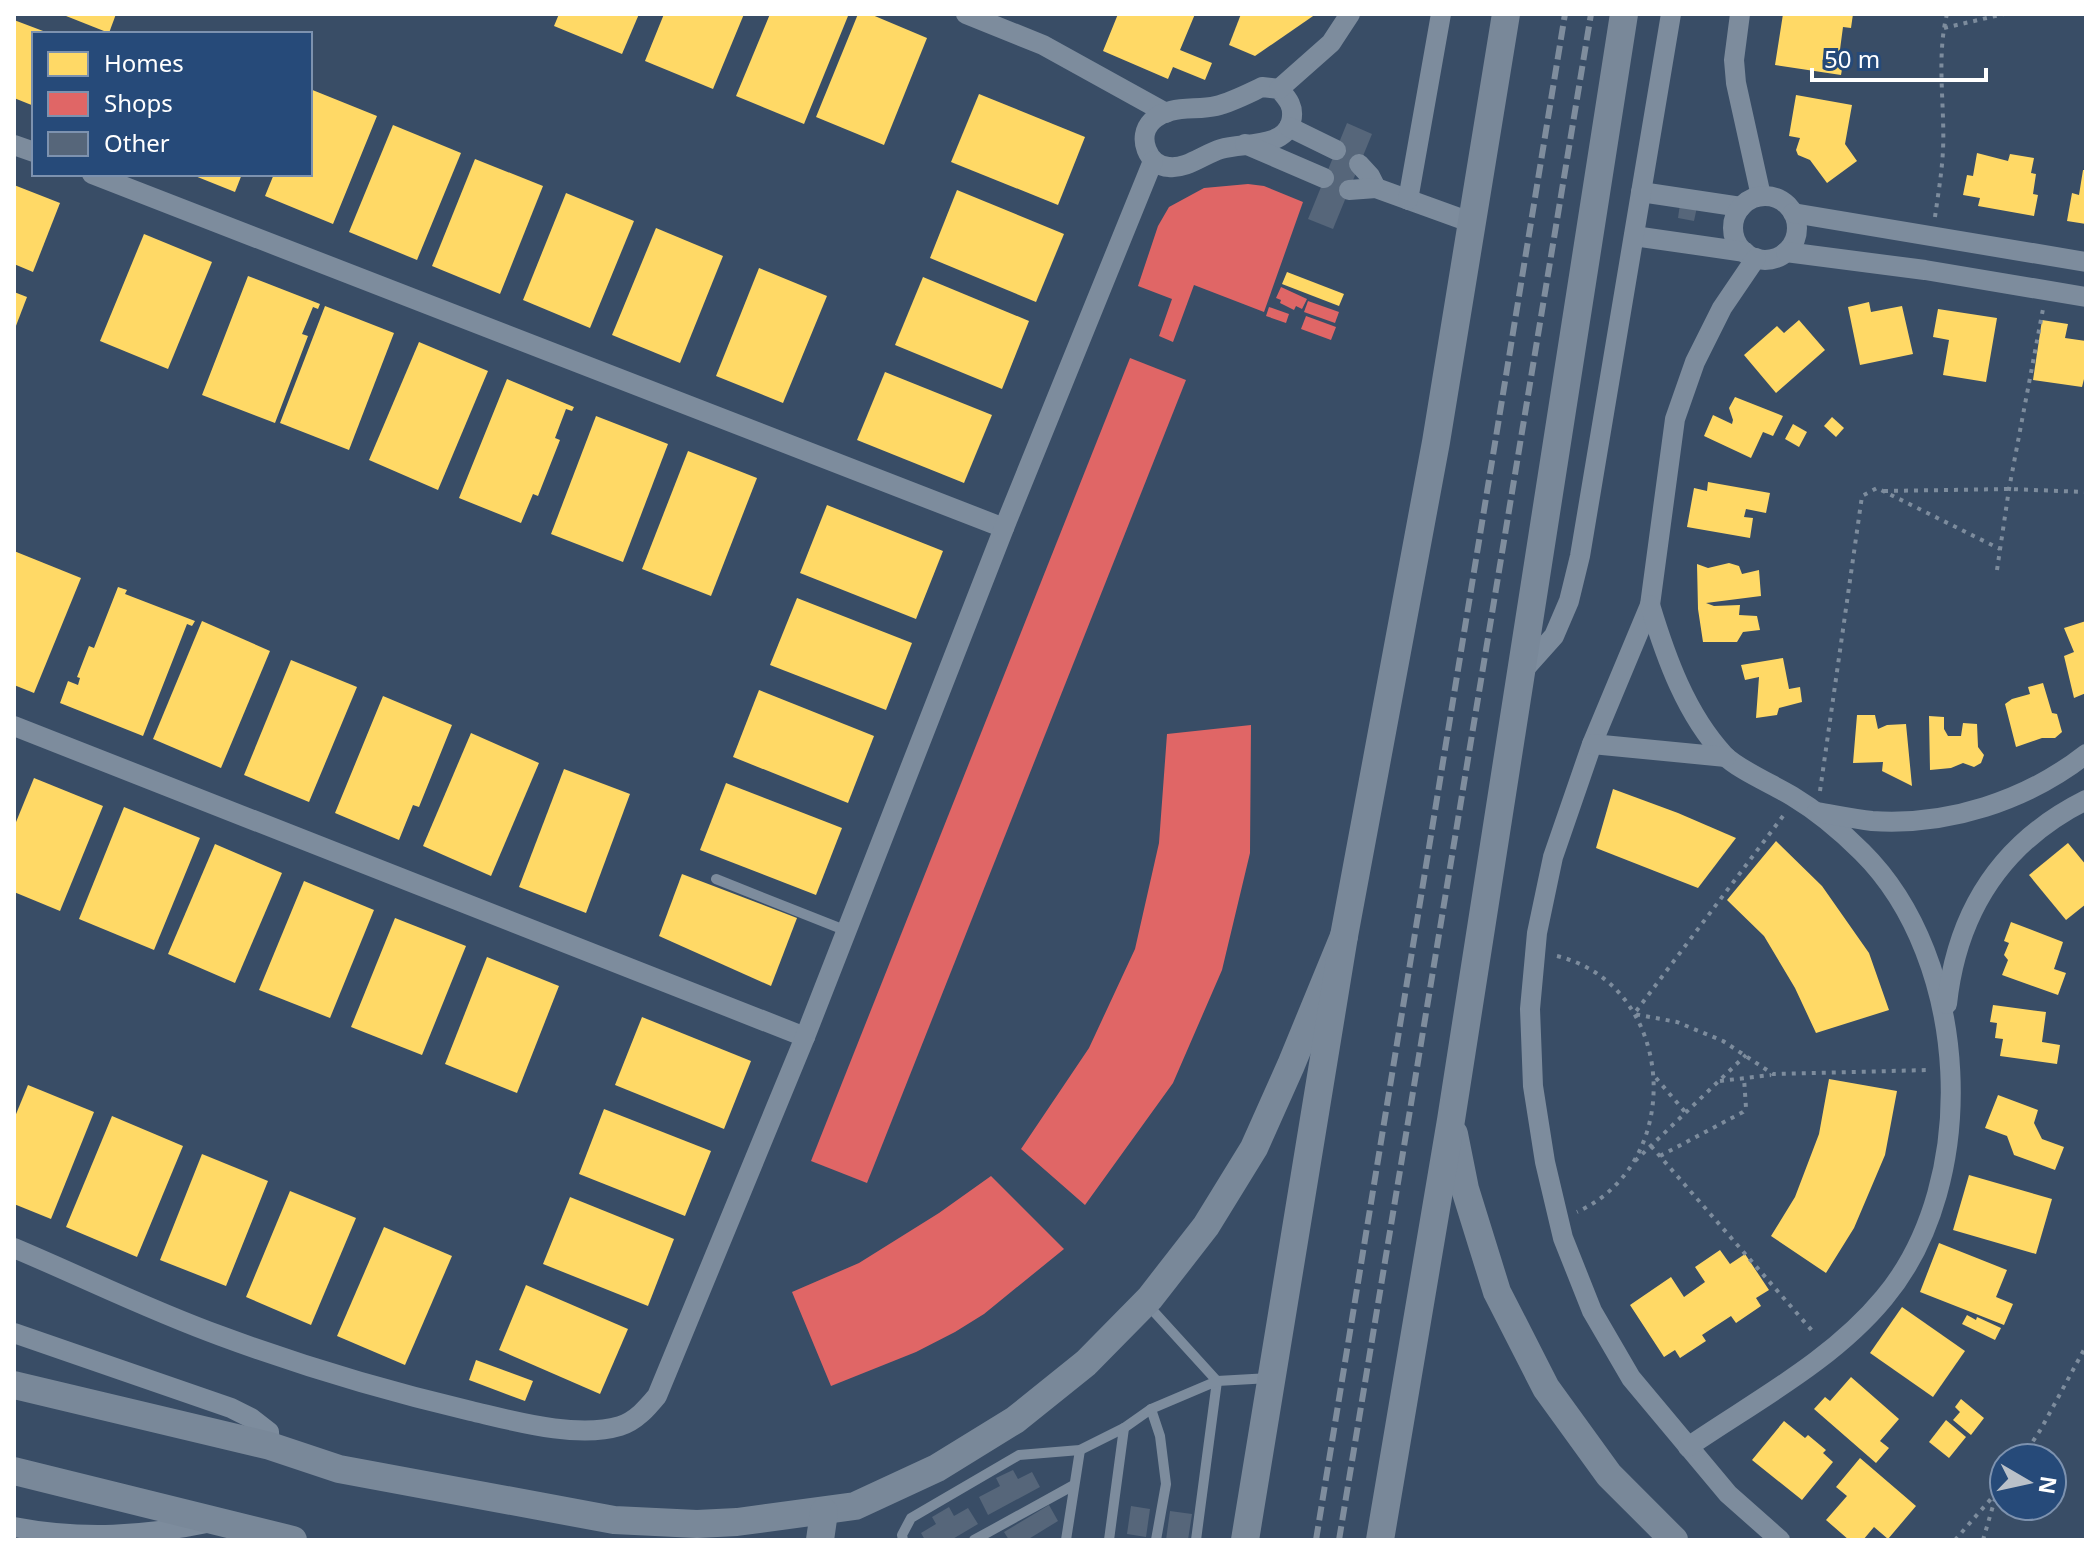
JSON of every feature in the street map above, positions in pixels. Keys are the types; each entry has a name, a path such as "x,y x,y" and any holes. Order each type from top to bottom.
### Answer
{"main road":[{"path":"1245,1540 1344,936 1436,442 1506,14"},
{"path":"1380,1540 1451,1120 1624,14"},
{"path":"14,1385 270,1446 339,1469 614,1520 770,1529 855,1506 937,1468 1015,1420 1086,1363 1146,1303 1206,1226 1254,1148 1344,936"},
{"path":"1451,1120 1465,1189 1497,1292 1546,1388 1609,1475 1674,1540"},
{"path":"14,1471 293,1540"},
{"path":"820,1540 824,1512"}],"street":[{"path":"966,14 1002,20 1166,113"},
{"path":"1279,89 1292,108 1289,127 1280,138 1223,148 1182,167 1167,168 1153,161 1146,148 1146,129 1153,120 1166,113 1177,109 1216,106 1262,87 1279,89 1331,43 1350,14"},
{"path":"1408,200 1441,14"},
{"path":"1520,674 1554,636 1569,601 1580,556 1671,14"},
{"path":"1740,14 1734,60 1736,83 1761,196"},
{"path":"1289,127 1336,150"},
{"path":"1245,144 1324,178"},
{"path":"14,1248 217,1335 362,1383 536,1425 593,1430 622,1426 641,1415 657,1396 805,1037 1004,528 1153,161"},
{"path":"1359,164 1376,188"},
{"path":"97,176 1004,528"},
{"path":"1349,190 1376,188 1470,222"},
{"path":"1641,192 1741,207"},
{"path":"1634,236 1750,255 1775,258 1786,252 1797,234 1793,213 1783,201 1761,196 1741,207 1734,222 1735,239 1750,255"},
{"path":"1793,213 2086,262"},
{"path":"1786,252 1925,270 2086,297"},
{"path":"1750,255 1695,362 1675,419 1650,605 1592,744 1553,857 1535,951 1530,1009 1533,1086 1545,1162 1563,1238 1592,1311 1631,1378 1728,1494 1780,1540"},
{"path":"1650,605 1667,660 1692,711 1726,757 1817,812 1864,853 1901,902 1929,958 1945,1017 1951,1108 1943,1175 1921,1239 1886,1297 1830,1351 1688,1447"},
{"path":"14,726 805,1037"},
{"path":"1592,744 1726,757"},
{"path":"1817,812 1873,821 1929,820 1984,808 2036,787 2086,754"},
{"path":"1945,1017 1951,969 1966,922 1989,880 2021,843 2060,813 2086,800"},
{"path":"14,1333 231,1408 269,1432 270,1446"},
{"path":"14,1527 50,1534 106,1537 162,1532 217,1521"}],"lane":[{"path":"716,879 847,931"},
{"path":"1146,1303 1217,1381 1196,1540"},
{"path":"903,1540 902,1535 911,1518 1019,1455 1080,1450 1124,1428 1151,1409 1217,1381 1272,1378"},
{"path":"1151,1409 1160,1436 1166,1484 1156,1540"},
{"path":"1109,1540 1124,1428"},
{"path":"1066,1540 1080,1450"},
{"path":"974,1540 1074,1485"}],"path":[{"path":"1933,235 1943,149 1943,28 1947,14"},
{"path":"1943,28 2004,14"},
{"path":"1997,570 2046,290"},
{"path":"1817,812 1862,496 1877,488 2000,549"},
{"path":"1884,491 2009,489 2086,492"},
{"path":"1634,1014 1796,798"},
{"path":"1535,951 1564,958 1591,971 1615,990 1634,1014 1648,1044 1655,1077 1654,1107 1646,1138 1631,1165"},
{"path":"1634,1014 1677,1022 1723,1041 1773,1074"},
{"path":"1559,1220 1587,1207 1612,1189 1631,1165 1746,1055"},
{"path":"1717,1082 1773,1074 1949,1069"},
{"path":"1655,1077 1686,1113"},
{"path":"1660,1156 1743,1112 1746,1108 1744,1078"},
{"path":"1651,1146 1830,1351"},
{"path":"2032,1442 2086,1346"},
{"path":"1955,1540 1988,1505"}],"building: Homes":[{"path":"61,14 116,14 109,32"},
{"path":"559,14 639,14 622,54 554,26"},
{"path":"664,14 744,14 713,89 645,61"},
{"path":"770,14 848,16 804,124 736,96"},
{"path":"858,14 870,14 927,38 884,145 816,117"},
{"path":"1118,14 1195,14 1180,50 1212,63 1205,80 1173,67 1168,79 1103,51"},
{"path":"1241,14 1316,14 1255,56 1229,45"},
{"path":"1783,14 1853,14 1851,28 1843,27 1839,57 1844,58 1841,75 1775,65"},
{"path":"14,20 46,32 32,32 32,105 14,98"},
{"path":"312,90 377,116 333,224 265,196 273,176 312,176"},
{"path":"979,94 1085,137 1058,205 951,162"},
{"path":"1796,95 1852,105 1845,144 1857,161 1827,183 1810,160 1798,155 1796,150 1800,138 1789,136"},
{"path":"393,125 461,153 417,260 349,232"},
{"path":"1977,153 2008,161 2010,154 2034,158 2031,173 2036,174 2033,194 2038,195 2034,216 1978,206 1980,198 1963,195 1967,175 1973,176"},
{"path":"475,159 543,186 500,294 432,266"},
{"path":"2083,170 2086,170 2086,224 2067,221 2072,193 2079,195"},
{"path":"195,176 241,176 235,192"},
{"path":"14,185 60,203 33,272 14,264"},
{"path":"957,190 1064,234 1036,302 930,258"},
{"path":"566,193 634,221 590,328 523,300"},
{"path":"656,228 723,256 680,363 612,335"},
{"path":"144,234 212,262 168,369 100,341"},
{"path":"759,268 827,296 783,403 716,376"},
{"path":"1287,272 1344,294 1339,306 1282,284"},
{"path":"248,276 320,304 318,309 313,307 302,334 308,336 275,423 202,395"},
{"path":"923,277 1029,321 1002,389 895,345"},
{"path":"14,292 27,297 14,331"},
{"path":"1869,302 1871,312 1902,306 1913,354 1860,365 1848,307"},
{"path":"325,306 394,333 349,450 280,423"},
{"path":"1938,309 1997,318 1986,382 1943,375 1949,340 1933,337"},
{"path":"1799,320 1825,350 1776,393 1744,355 1777,326 1784,333"},
{"path":"2042,320 2068,324 2065,338 2086,341 2086,371 2082,387 2033,380"},
{"path":"419,342 488,371 438,490 369,460"},
{"path":"885,372 992,415 964,483 857,440"},
{"path":"507,379 574,407 572,411 566,409 555,438 560,440 538,496 533,494 521,523 459,498"},
{"path":"1735,397 1783,416 1773,436 1763,432 1751,458 1704,436 1713,415 1732,424 1729,408"},
{"path":"596,416 668,444 623,562 551,534"},
{"path":"1832,417 1844,428 1836,437 1824,426"},
{"path":"1793,424 1807,432 1799,447 1785,439"},
{"path":"688,451 757,478 711,596 642,569"},
{"path":"1708,482 1770,493 1766,513 1746,509 1744,517 1753,518 1750,538 1687,527 1694,488 1707,491"},
{"path":"827,505 943,551 916,619 800,573"},
{"path":"14,551 81,578 34,693 14,685"},
{"path":"1729,563 1739,566 1742,574 1759,570 1761,596 1706,603 1714,606 1740,605 1739,615 1757,616 1760,630 1743,632 1737,642 1703,642 1698,609 1697,564 1708,568"},
{"path":"118,587 127,590 125,594 195,621 192,626 187,624 143,736 60,703 68,681 78,685 80,678 77,677 89,646 94,648"},
{"path":"797,598 912,643 886,710 770,665"},
{"path":"202,621 270,651 221,768 153,739"},
{"path":"2086,621 2086,693 2074,698 2064,656 2074,652 2064,628"},
{"path":"1783,658 1789,689 1800,687 1802,702 1779,708 1777,715 1756,718 1759,677 1745,680 1741,665"},
{"path":"291,660 357,687 309,802 244,775"},
{"path":"2043,683 2052,713 2057,714 2062,732 2055,738 2042,738 2016,747 2005,704 2030,694 2028,687"},
{"path":"759,690 874,736 848,803 733,757"},
{"path":"383,696 452,725 419,807 413,805 399,840 335,813"},
{"path":"1857,715 1875,715 1878,729 1906,724 1912,786 1882,771 1883,762 1853,763"},
{"path":"1929,716 1944,717 1944,729 1948,736 1961,736 1963,723 1977,724 1978,747 1984,755 1981,763 1974,767 1963,763 1951,768 1930,770"},
{"path":"471,733 539,763 491,876 423,846"},
{"path":"564,769 630,794 586,913 519,887"},
{"path":"34,778 103,806 60,911 14,892 14,827"},
{"path":"726,783 842,828 816,895 700,850"},
{"path":"1613,789 1736,838 1698,888 1596,848"},
{"path":"124,807 200,838 154,950 79,919"},
{"path":"1776,841 1822,886 1869,953 1889,1010 1816,1033 1795,988 1764,936 1727,900"},
{"path":"2068,843 2086,865 2086,904 2066,920 2029,875"},
{"path":"215,844 282,873 235,983 168,954"},
{"path":"682,874 797,918 771,986 659,936"},
{"path":"304,881 374,910 330,1018 259,990"},
{"path":"395,918 466,946 422,1055 351,1027"},
{"path":"2011,922 2063,942 2054,969 2066,973 2058,995 2002,975 2008,960 2004,955 2009,943 2004,941"},
{"path":"487,957 559,986 517,1093 445,1064"},
{"path":"1993,1005 2046,1012 2042,1042 2060,1045 2057,1064 2000,1056 2003,1039 1995,1038 1997,1023 1990,1022"},
{"path":"642,1017 751,1061 724,1129 615,1085"},
{"path":"1829,1079 1897,1091 1885,1155 1854,1228 1826,1273 1771,1236 1795,1197 1819,1134"},
{"path":"28,1085 94,1112 51,1219 14,1204 14,1119"},
{"path":"1998,1095 2038,1110 2034,1123 2042,1139 2064,1147 2055,1170 2014,1155 2007,1136 1985,1128"},
{"path":"604,1109 711,1151 685,1216 579,1174"},
{"path":"112,1116 183,1146 137,1257 66,1227"},
{"path":"202,1154 268,1181 226,1286 160,1260"},
{"path":"1969,1175 2052,1199 2036,1254 1953,1230"},
{"path":"290,1191 356,1218 311,1325 246,1297"},
{"path":"570,1197 674,1239 648,1306 543,1264"},
{"path":"384,1227 452,1256 405,1365 337,1336"},
{"path":"1939,1243 2007,1270 1996,1297 2013,1304 2004,1325 1920,1292"},
{"path":"1720,1250 1730,1264 1745,1254 1769,1290 1756,1298 1761,1306 1736,1323 1731,1316 1702,1335 1706,1341 1680,1358 1675,1350 1664,1357 1630,1305 1671,1277 1684,1297 1705,1282 1695,1267"},
{"path":"526,1285 628,1329 600,1394 499,1350"},
{"path":"1902,1307 1965,1351 1933,1397 1870,1353"},
{"path":"1967,1315 2001,1328 1995,1340 1962,1324"},
{"path":"476,1360 533,1381 525,1401 469,1380"},
{"path":"1851,1377 1899,1419 1880,1441 1889,1448 1876,1463 1814,1409 1825,1397 1830,1401"},
{"path":"1961,1399 1984,1418 1971,1435 1953,1420 1960,1412 1955,1407"},
{"path":"1946,1420 1966,1437 1949,1458 1929,1442"},
{"path":"1784,1421 1826,1450 1823,1453 1833,1462 1802,1500 1752,1460"},
{"path":"1860,1458 1916,1506 1888,1539 1874,1527 1863,1540 1849,1540 1826,1520 1847,1496 1836,1487"}],"building: Shops":[{"path":"1248,184 1264,186 1303,202 1264,312 1194,285 1173,342 1159,336 1172,299 1138,286 1158,226 1169,207 1204,188"},
{"path":"1281,287 1307,299 1302,309 1296,306 1294,310 1280,303 1281,300 1276,298"},
{"path":"1308,301 1339,312 1335,323 1304,312"},
{"path":"1269,307 1289,314 1286,323 1266,316"},
{"path":"1306,316 1336,327 1331,340 1301,329"},
{"path":"1130,358 1186,380 867,1183 811,1161"},
{"path":"1251,725 1250,853 1222,970 1173,1083 1085,1205 1021,1149 1089,1048 1135,949 1159,843 1167,734"},
{"path":"991,1176 1064,1249 984,1314 955,1332 916,1352 831,1386 792,1292 859,1263"}],"building: Other":[{"path":"1347,123 1372,134 1333,229 1308,219"},
{"path":"1680,204 1697,207 1694,221 1678,218"},
{"path":"1013,1470 1018,1479 1032,1472 1040,1487 988,1515 979,1497 1000,1486 996,1478"},
{"path":"1049,1505 1058,1521 1027,1540 1009,1540 1004,1532"},
{"path":"1131,1506 1150,1509 1146,1537 1127,1534"},
{"path":"949,1507 954,1516 968,1508 978,1524 951,1540 925,1540 921,1533 936,1524 932,1517"},
{"path":"1170,1511 1192,1514 1188,1540 1166,1540"}],"railway":[{"path":"1316,1540 1565,14"},
{"path":"1339,1540 1591,14"}]}
